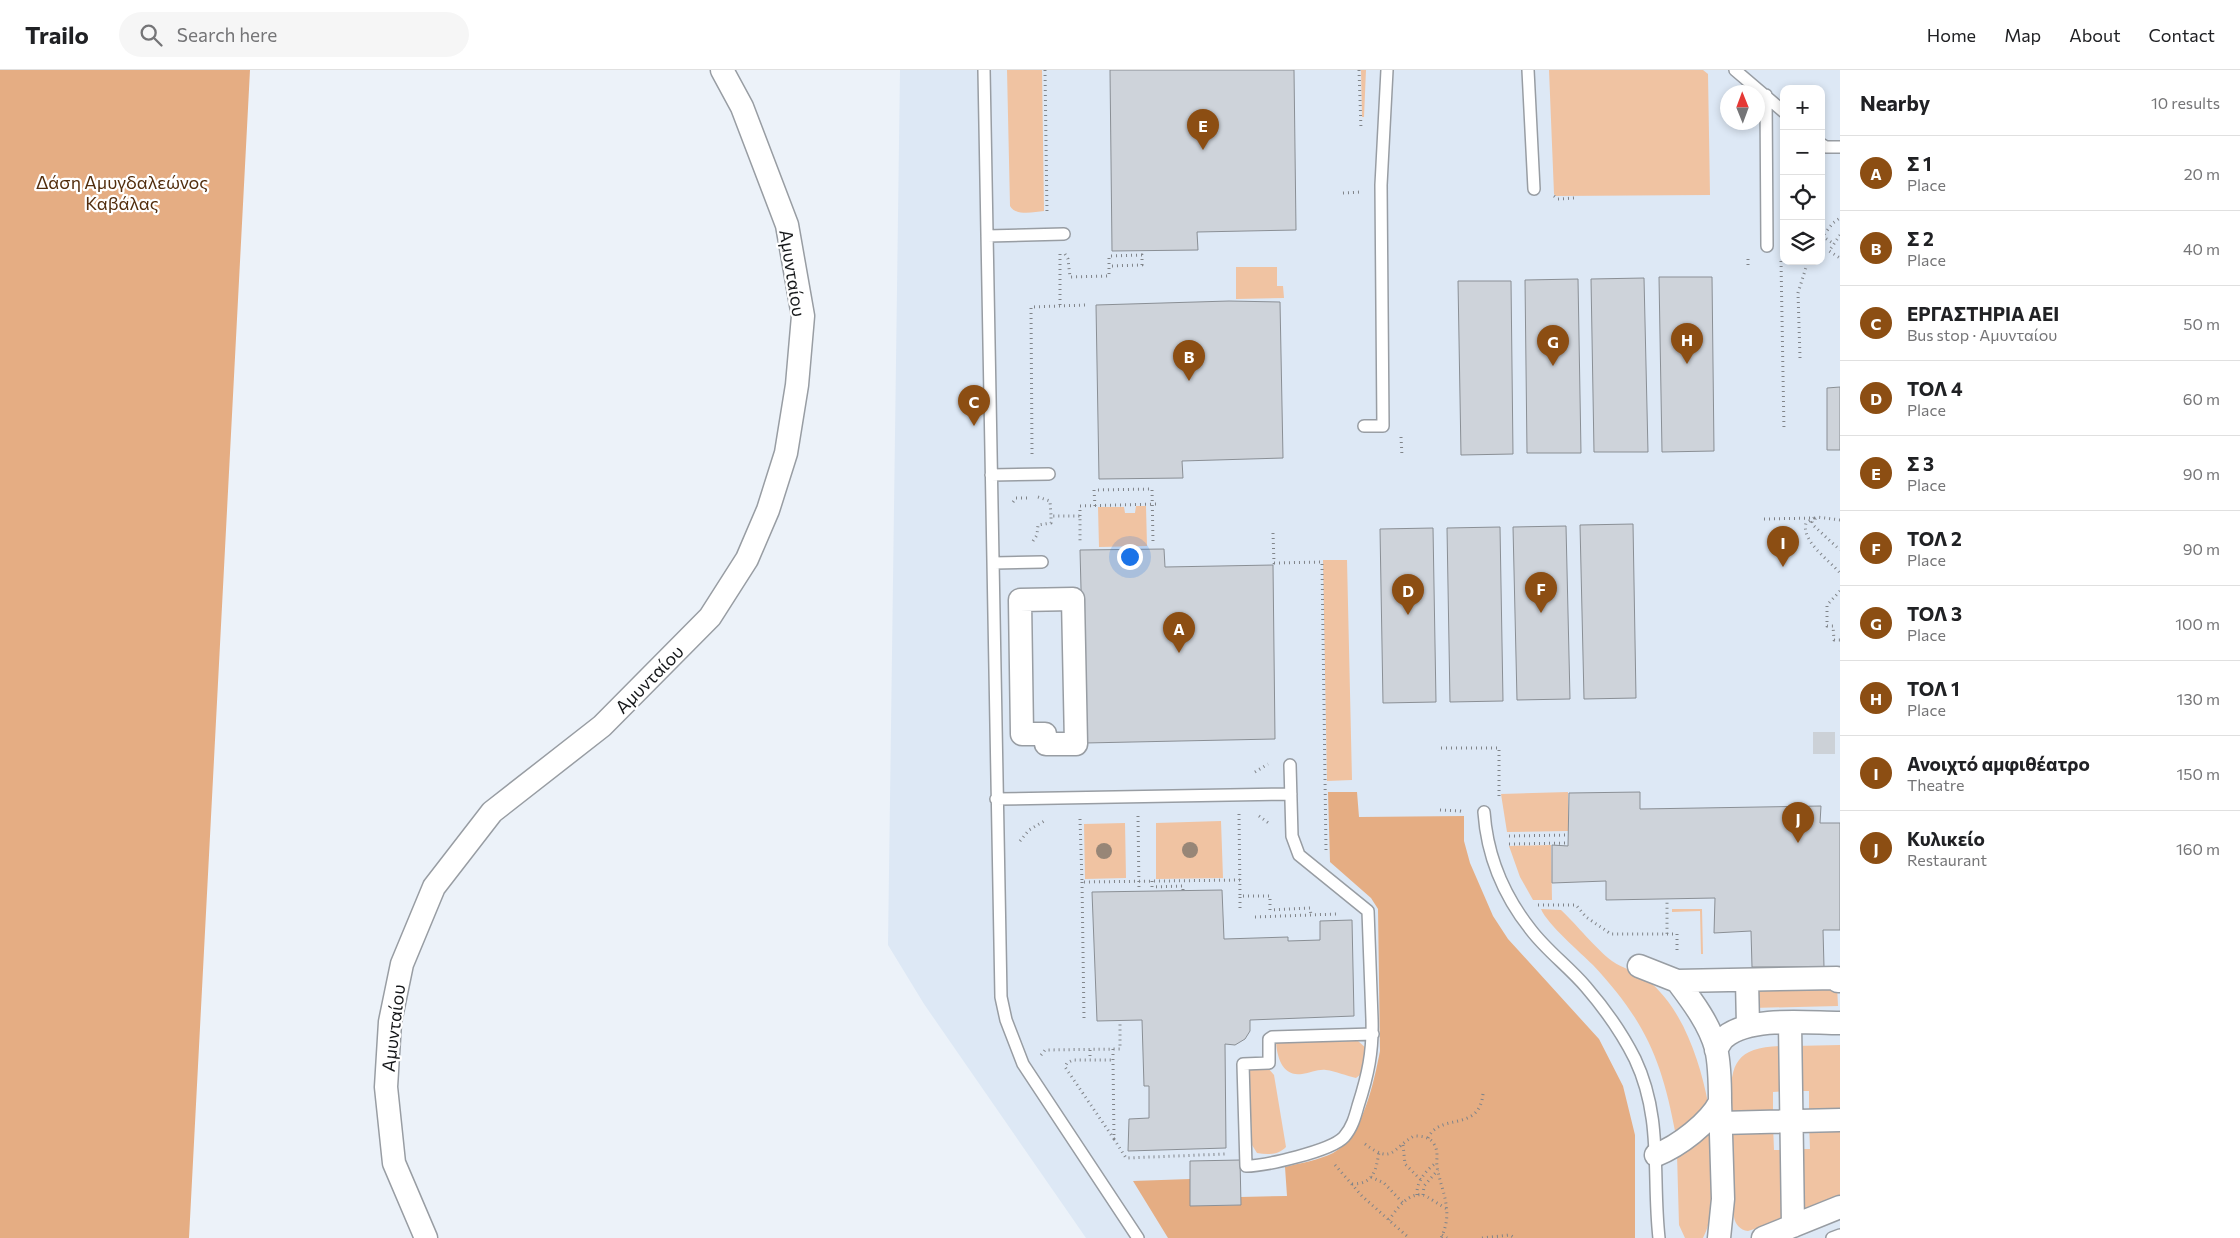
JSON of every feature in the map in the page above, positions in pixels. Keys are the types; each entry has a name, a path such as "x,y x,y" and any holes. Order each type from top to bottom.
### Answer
{"street":[{"name":"Αμυνταίου","path":"426,1238 394,1163 386,1087 390,1022 402,964 434,887 492,812 602,726 710,617 747,559 768,510 786,453 797,385 802,316 787,225 742,107 722,70"},
{"path":"1073,599 1076,744 1046,744 1046,734 1022,734 1020,600 1073,599"},
{"path":"1638,966 1677,981 1837,978 1840,981"},
{"path":"1747,980 1748,1026"},
{"path":"1677,981 1695,1004 1716,1050 1723,1199 1719,1238"},
{"path":"1716,1050 1725,1037 1742,1027 1790,1023 1840,1023"},
{"path":"1790,1023 1793,1226"},
{"path":"1656,1155 1685,1140 1716,1109 1720,1112 1791,1121 1840,1120"},
{"path":"1763,1238 1840,1207"}],"lane":[{"path":"984,70 1000,992 1006,1020 1023,1064 1138,1238"},
{"path":"1364,426 1383,426 1381,185 1387,70"},
{"path":"1528,70 1534,189"},
{"path":"1734,70 1780,108"},
{"path":"1766,95 1767,246"},
{"path":"1825,146 1840,147"},
{"path":"987,236 1064,234"},
{"path":"991,475 1049,474"},
{"path":"994,563 1042,562"},
{"path":"1290,765 1292,836 1299,855 1368,911 1372,1034 1370,1070 1353,1122 1342,1139 1334,1144 1305,1154 1260,1166 1246,1166 1243,1064 1269,1063 1269,1039 1272,1037 1372,1034"},
{"path":"996,799 1291,794"},
{"path":"1484,812 1488,842 1509,898 1532,931 1586,987 1609,1016 1640,1070 1653,1115 1659,1238"},
{"path":"1832,1238 1840,1235"}],"path":[{"path":"1045,70 1046,215"},
{"path":"1359,70 1361,139"},
{"path":"1342,193 1361,192 1362,189"},
{"path":"1825,233 1840,218"},
{"path":"1840,235 1829,251 1840,258"},
{"path":"1825,239 1834,244"},
{"path":"1060,306 1059,253 1068,257 1070,277 1109,276 1109,266 1109,256 1142,255 1144,261 1142,265 1109,266"},
{"path":"1800,358 1798,293 1807,265"},
{"path":"1032,455 1031,307 1086,305"},
{"path":"1024,455 1040,455"},
{"path":"1095,506 1094,490 1152,489 1153,542"},
{"path":"1012,505 1018,498 1044,498 1050,503 1051,523 1038,525 1035,539 1028,543"},
{"path":"1080,543 1080,506 1158,504"},
{"path":"1051,516 1080,516"},
{"path":"1764,519 1814,518 1840,520"},
{"path":"1814,518 1814,526 1840,550"},
{"path":"1814,518 1806,523 1805,533 1840,574"},
{"path":"1273,533 1274,563 1322,562 1326,859"},
{"path":"1840,591 1827,605 1827,626 1833,626 1834,640 1840,640"},
{"path":"1441,748 1499,748 1500,803"},
{"path":"1440,810 1460,810 1465,813 1466,817"},
{"path":"1230,813 1244,813"},
{"path":"1239,813 1240,908"},
{"path":"1139,891 1136,815 1147,814"},
{"path":"1254,815 1262,818 1273,827"},
{"path":"1074,816 1082,816 1084,1019"},
{"path":"1018,845 1029,830 1052,818"},
{"path":"1568,835 1505,836 1507,846 1568,843"},
{"path":"1082,882 1240,880"},
{"path":"1152,881 1152,887 1183,886 1184,890"},
{"path":"1240,896 1270,896 1270,910 1310,908 1310,915"},
{"path":"1667,899 1667,934"},
{"path":"1536,908 1534,905 1576,905 1586,917 1611,934 1677,934 1677,954"},
{"path":"1255,917 1298,917"},
{"path":"1051,1050 1120,1049 1120,1023"},
{"path":"1113,1049 1114,1139 1065,1068 1066,1064 1070,1061 1113,1060"},
{"path":"1090,1050 1090,1060"},
{"path":"1428,1138 1435,1129 1462,1121 1474,1115 1480,1108 1483,1094"},
{"path":"1360,1140 1379,1152 1391,1154 1414,1136 1428,1138 1435,1145 1438,1170 1446,1195 1447,1209 1442,1236 1447,1238"},
{"path":"1403,1144 1405,1164 1421,1180"},
{"path":"1351,1184 1364,1182 1371,1177 1377,1170 1379,1152"},
{"path":"1333,1161 1342,1175 1409,1238"},
{"path":"1417,1195 1417,1188 1421,1180 1429,1169 1437,1163"},
{"path":"1423,1195 1424,1186 1438,1170"},
{"path":"1371,1177 1384,1183 1403,1203"},
{"path":"1389,1220 1403,1203 1417,1195 1423,1195 1447,1209"},
{"path":"1482,1238 1508,1235 1515,1238"}],"shaded area":[{"path":"900,70 1840,70 1840,1238 1086,1238 924,1004 888,945"},
{"path":"1007,70 1042,70 1044,211 1020,212 1012,209 1010,206"},
{"path":"1361,70 1366,70 1364,117 1362,117"},
{"path":"1549,70 1703,70 1708,74 1710,195 1556,196 1554,194"},
{"path":"1236,267 1277,267 1277,286 1283,286 1284,298 1236,299"},
{"path":"1136,506 1146,506 1147,546 1099,547 1098,507 1124,507 1125,513 1135,513"},
{"path":"1323,560 1347,560 1352,780 1327,781"},
{"path":"1568,792 1568,831 1507,832 1501,794"},
{"path":"1221,821 1223,878 1156,879 1156,823"},
{"path":"1125,823 1126,878 1085,879 1084,824"},
{"path":"1551,845 1552,900 1533,900 1520,877 1509,846"},
{"path":"1541,909 1561,910 1606,956 1616,964 1642,976 1659,990 1679,1019 1694,1052 1708,1103 1676,1136 1665,1085 1658,1064 1639,1024 1611,986 1593,965 1557,930"},
{"path":"1672,909 1702,909 1703,954 1701,954 1700,911 1672,912"},
{"path":"1837,985 1838,1006 1752,1008 1752,986"},
{"path":"1358,1041 1366,1048 1362,1072 1356,1078 1326,1070 1302,1074 1290,1073 1282,1065 1276,1042"},
{"path":"1840,1045 1840,1116 1809,1116 1809,1091 1794,1091 1794,1046"},
{"path":"1787,1046 1787,1091 1773,1092 1773,1117 1731,1118 1731,1086 1737,1063 1754,1050"},
{"path":"1268,1068 1274,1075 1286,1147 1280,1152 1269,1154 1257,1153 1252,1145 1249,1069"},
{"path":"1840,1123 1840,1203 1797,1217 1795,1149 1810,1149 1809,1124"},
{"path":"1711,1125 1714,1183 1708,1226 1703,1238 1685,1238 1679,1225 1677,1154"},
{"path":"1732,1125 1773,1125 1774,1150 1788,1150 1789,1218 1748,1231 1740,1228 1735,1222"}],"green space":[{"name":"Δάση Αμυγδαλεώνος Καβάλας","path":"0,70 250,70 189,1238 0,1238"},
{"path":"1328,792 1357,792 1359,817 1464,816 1464,841 1470,863 1493,916 1508,939 1599,1039 1623,1086 1635,1135 1635,1238 1168,1238 1133,1181 1190,1179 1190,1206 1241,1205 1241,1197 1287,1196 1285,1167 1333,1153 1352,1135 1366,1107 1380,1051 1378,909 1371,898 1330,862"}],"building":[{"path":"1110,70 1294,70 1296,230 1197,232 1198,250 1112,251"},
{"path":"1659,277 1712,277 1714,451 1662,452"},
{"path":"1644,278 1648,452 1594,452 1591,279"},
{"path":"1578,279 1581,453 1527,453 1525,280"},
{"path":"1458,281 1511,281 1513,454 1461,455"},
{"path":"1229,301 1280,302 1283,458 1182,461 1183,478 1099,479 1096,305"},
{"path":"1840,387 1840,450 1827,450 1827,388"},
{"path":"1633,524 1636,698 1584,699 1580,525"},
{"path":"1566,526 1570,699 1517,700 1513,527"},
{"path":"1500,527 1503,701 1450,702 1447,528"},
{"path":"1433,528 1436,702 1383,703 1380,529"},
{"path":"1164,549 1165,567 1273,565 1275,739 1085,743 1080,550"},
{"path":"1640,792 1640,809 1821,806 1820,823 1840,823 1840,930 1823,930 1824,967 1752,967 1751,931 1714,933 1715,898 1606,900 1606,881 1552,883 1552,845 1568,846 1569,793"},
{"path":"1222,890 1224,939 1288,937 1288,941 1320,940 1320,921 1352,920 1354,1016 1250,1020 1250,1031 1245,1039 1235,1045 1225,1044 1226,1148 1128,1151 1129,1119 1149,1118 1149,1086 1144,1086 1142,1020 1097,1021 1092,892"},
{"path":"1240,1160 1241,1205 1190,1206 1190,1161"}],"tunnel":[{"path":"1813,743 1840,743"}],"place":[{"name":"Σ 3","path":"1203,150"},
{"name":"ΤΟΛ 1","path":"1687,364"},
{"name":"ΤΟΛ 3","path":"1553,366"},
{"name":"Σ 2","path":"1189,381"},
{"name":"ΕΡΓΑΣΤΗΡΙΑ ΑΕΙ","path":"974,426"},
{"name":"Ανοιχτό αμφιθέατρο","path":"1783,567"},
{"name":"ΤΟΛ 2","path":"1541,613"},
{"name":"ΤΟΛ 4","path":"1408,615"},
{"name":"Σ 1","path":"1179,653"},
{"name":"Κυλικείο","path":"1798,843"}]}
